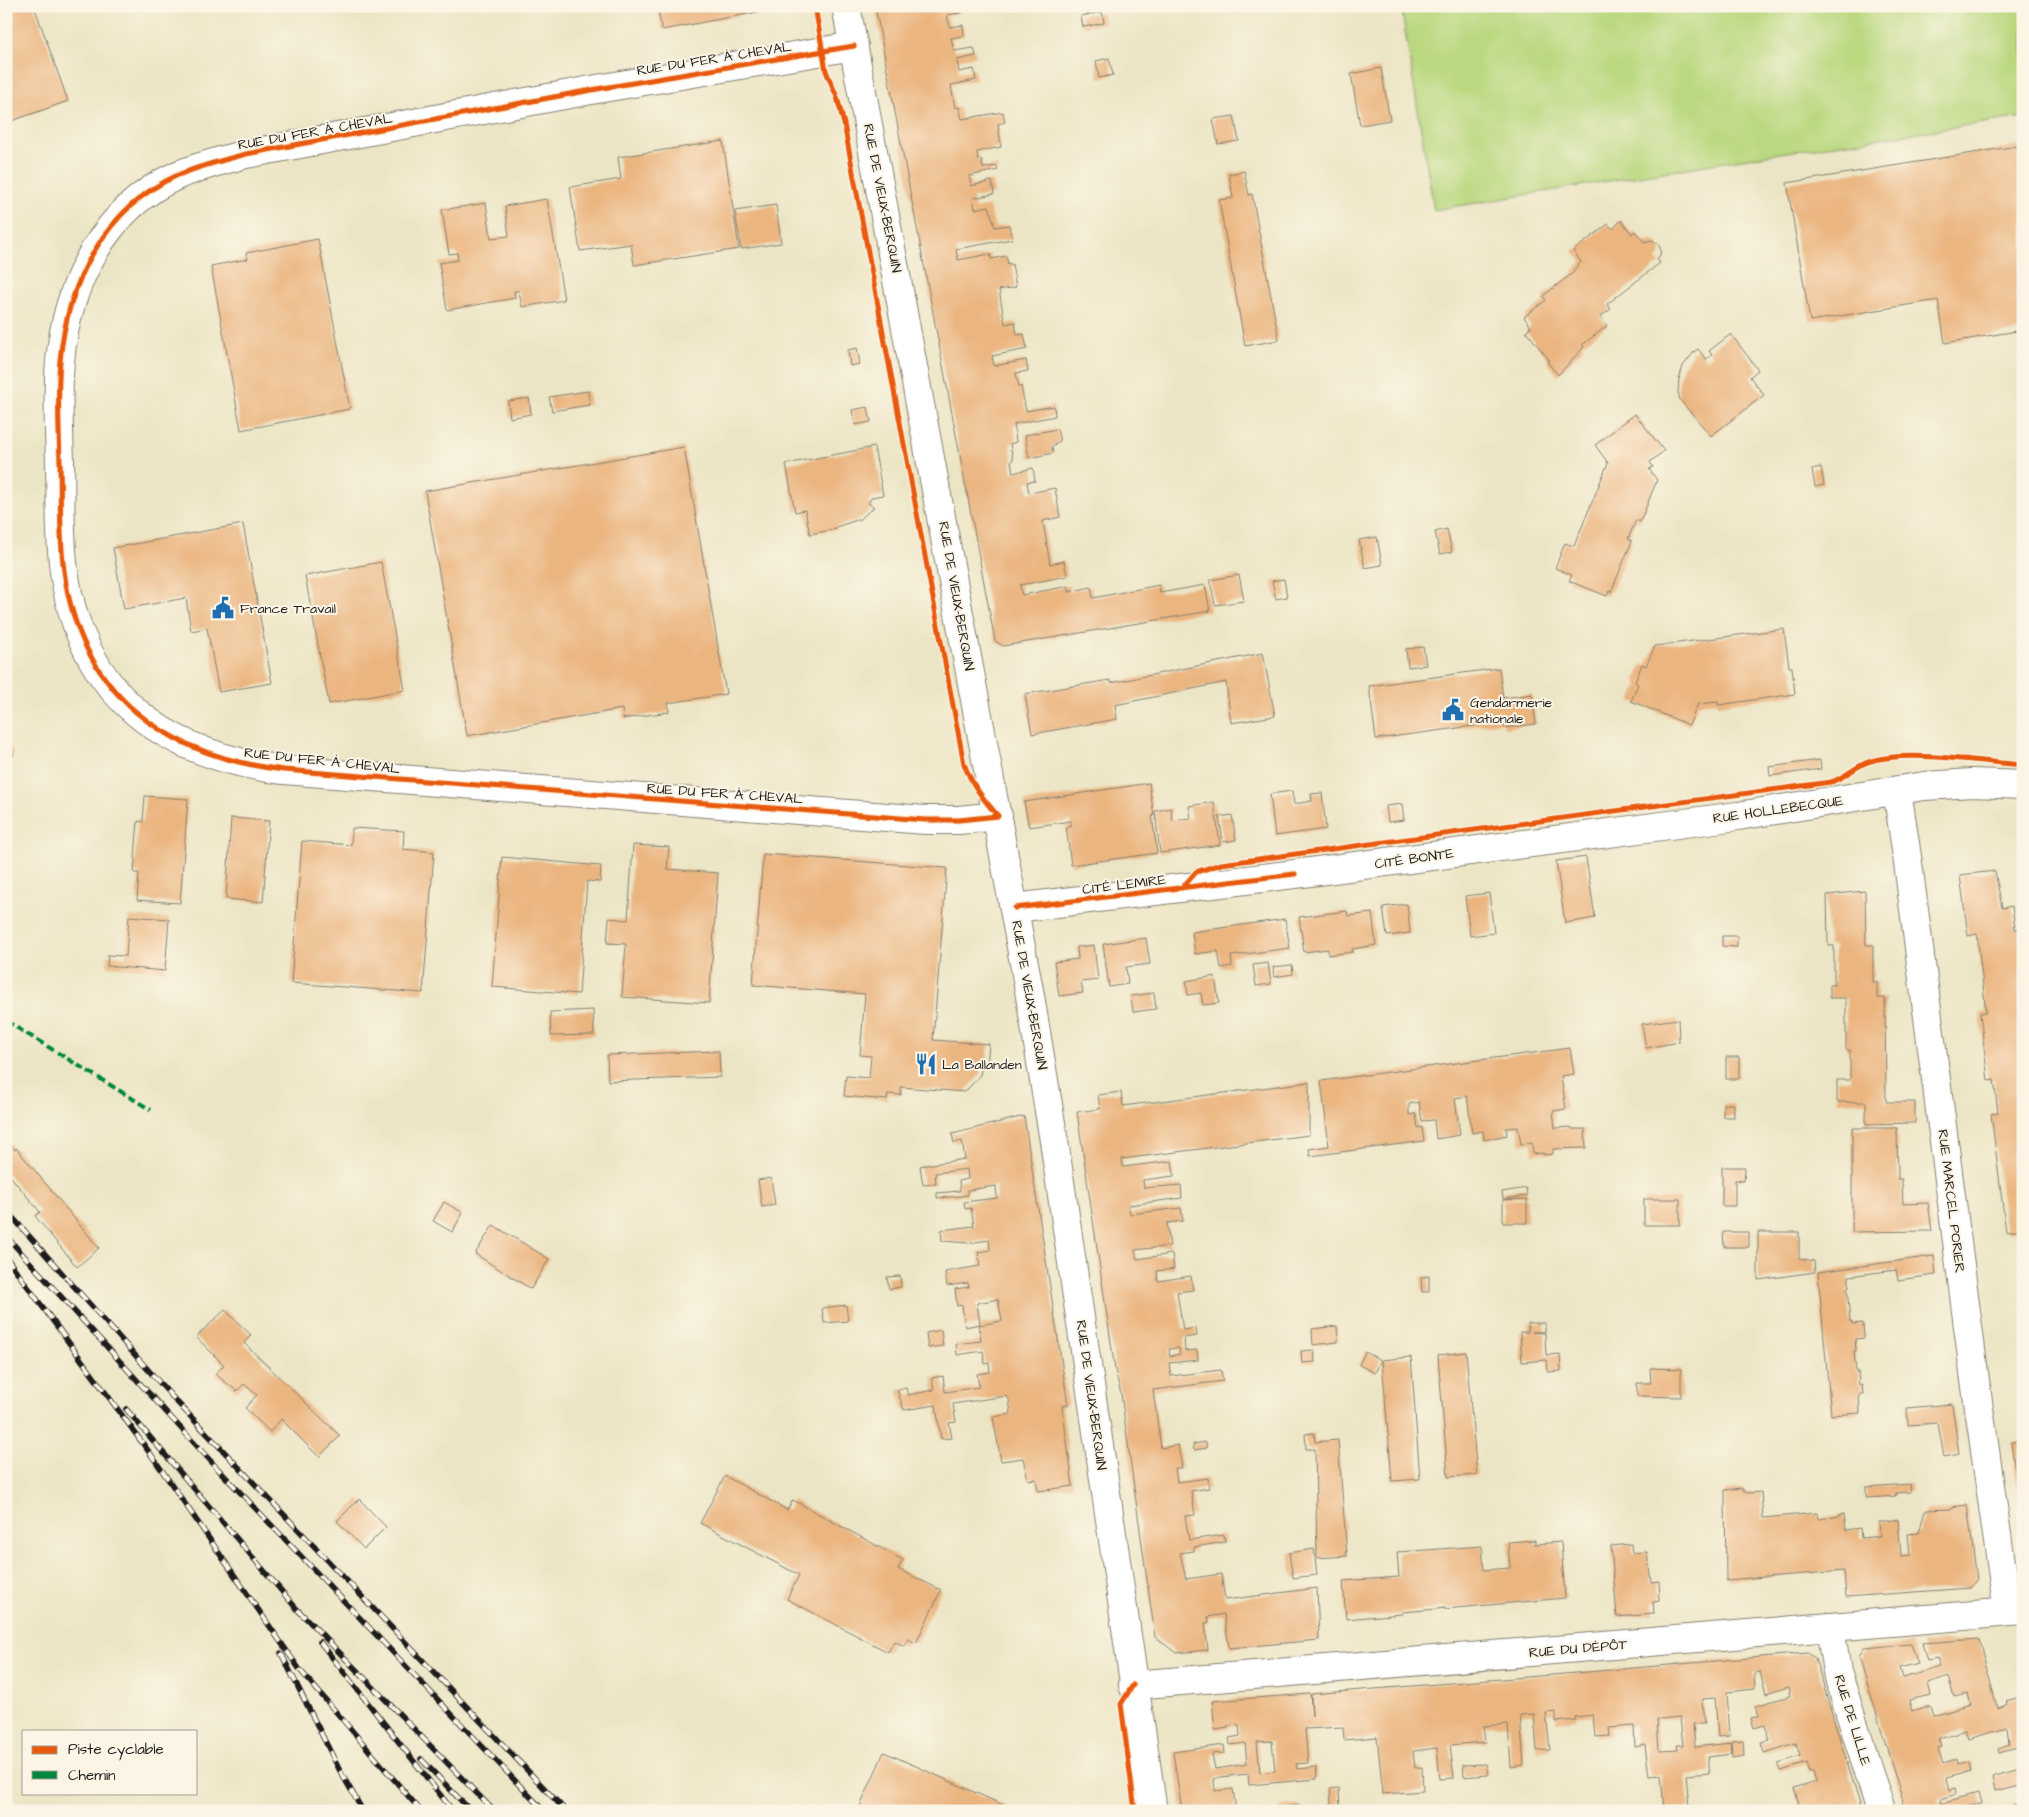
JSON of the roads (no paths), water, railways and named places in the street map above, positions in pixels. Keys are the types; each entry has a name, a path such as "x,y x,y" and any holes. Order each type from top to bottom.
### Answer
{"street":[{"name":"RUE DE VIEUX-BERQUIN","path":"846,6 1015,908 1054,1141 1153,1811"},
{"name":"RUE DU FER À CHEVAL","path":"854,46 597,88 246,154 184,173 137,201 119,217 103,237 80,275 68,314 60,362 59,407 62,550 65,579 74,614 88,652 98,670 124,701 142,717 179,741 196,750 241,764 284,770 925,820 959,820 998,816"},
{"name":"RUE HOLLEBECQUE","path":"1533,842 1738,816 1924,786 1972,783 2023,785"},
{"name":"RUE MARCEL PORIER","path":"1897,790 1975,1383 2015,1612"},
{"name":"CITÉ BONTE","path":"1295,874 1533,842"},
{"name":"CITÉ LEMIRE","path":"1015,908 1295,874"},
{"name":"RUE DU DÉPÔT","path":"1133,1685 2015,1612"},
{"name":"RUE DE LILLE","path":"1830,1627 1837,1672 1881,1811"}],"railway":[{"path":"6,1210 175,1400 566,1811"},
{"path":"6,1236 217,1468 544,1811"},
{"path":"6,1257 152,1456 300,1670 421,1811"},
{"path":"126,1409 296,1608 494,1811"},
{"path":"320,1642 453,1811"},
{"path":"281,1653 340,1771 363,1811"},
{"path":"421,1759 471,1811"}],"place":[{"name":"France Travail","path":"223,608"},
{"name":"Gendarmerie nationale","path":"1453,710"},
{"name":"La Ballanden","path":"926,1064"}]}
